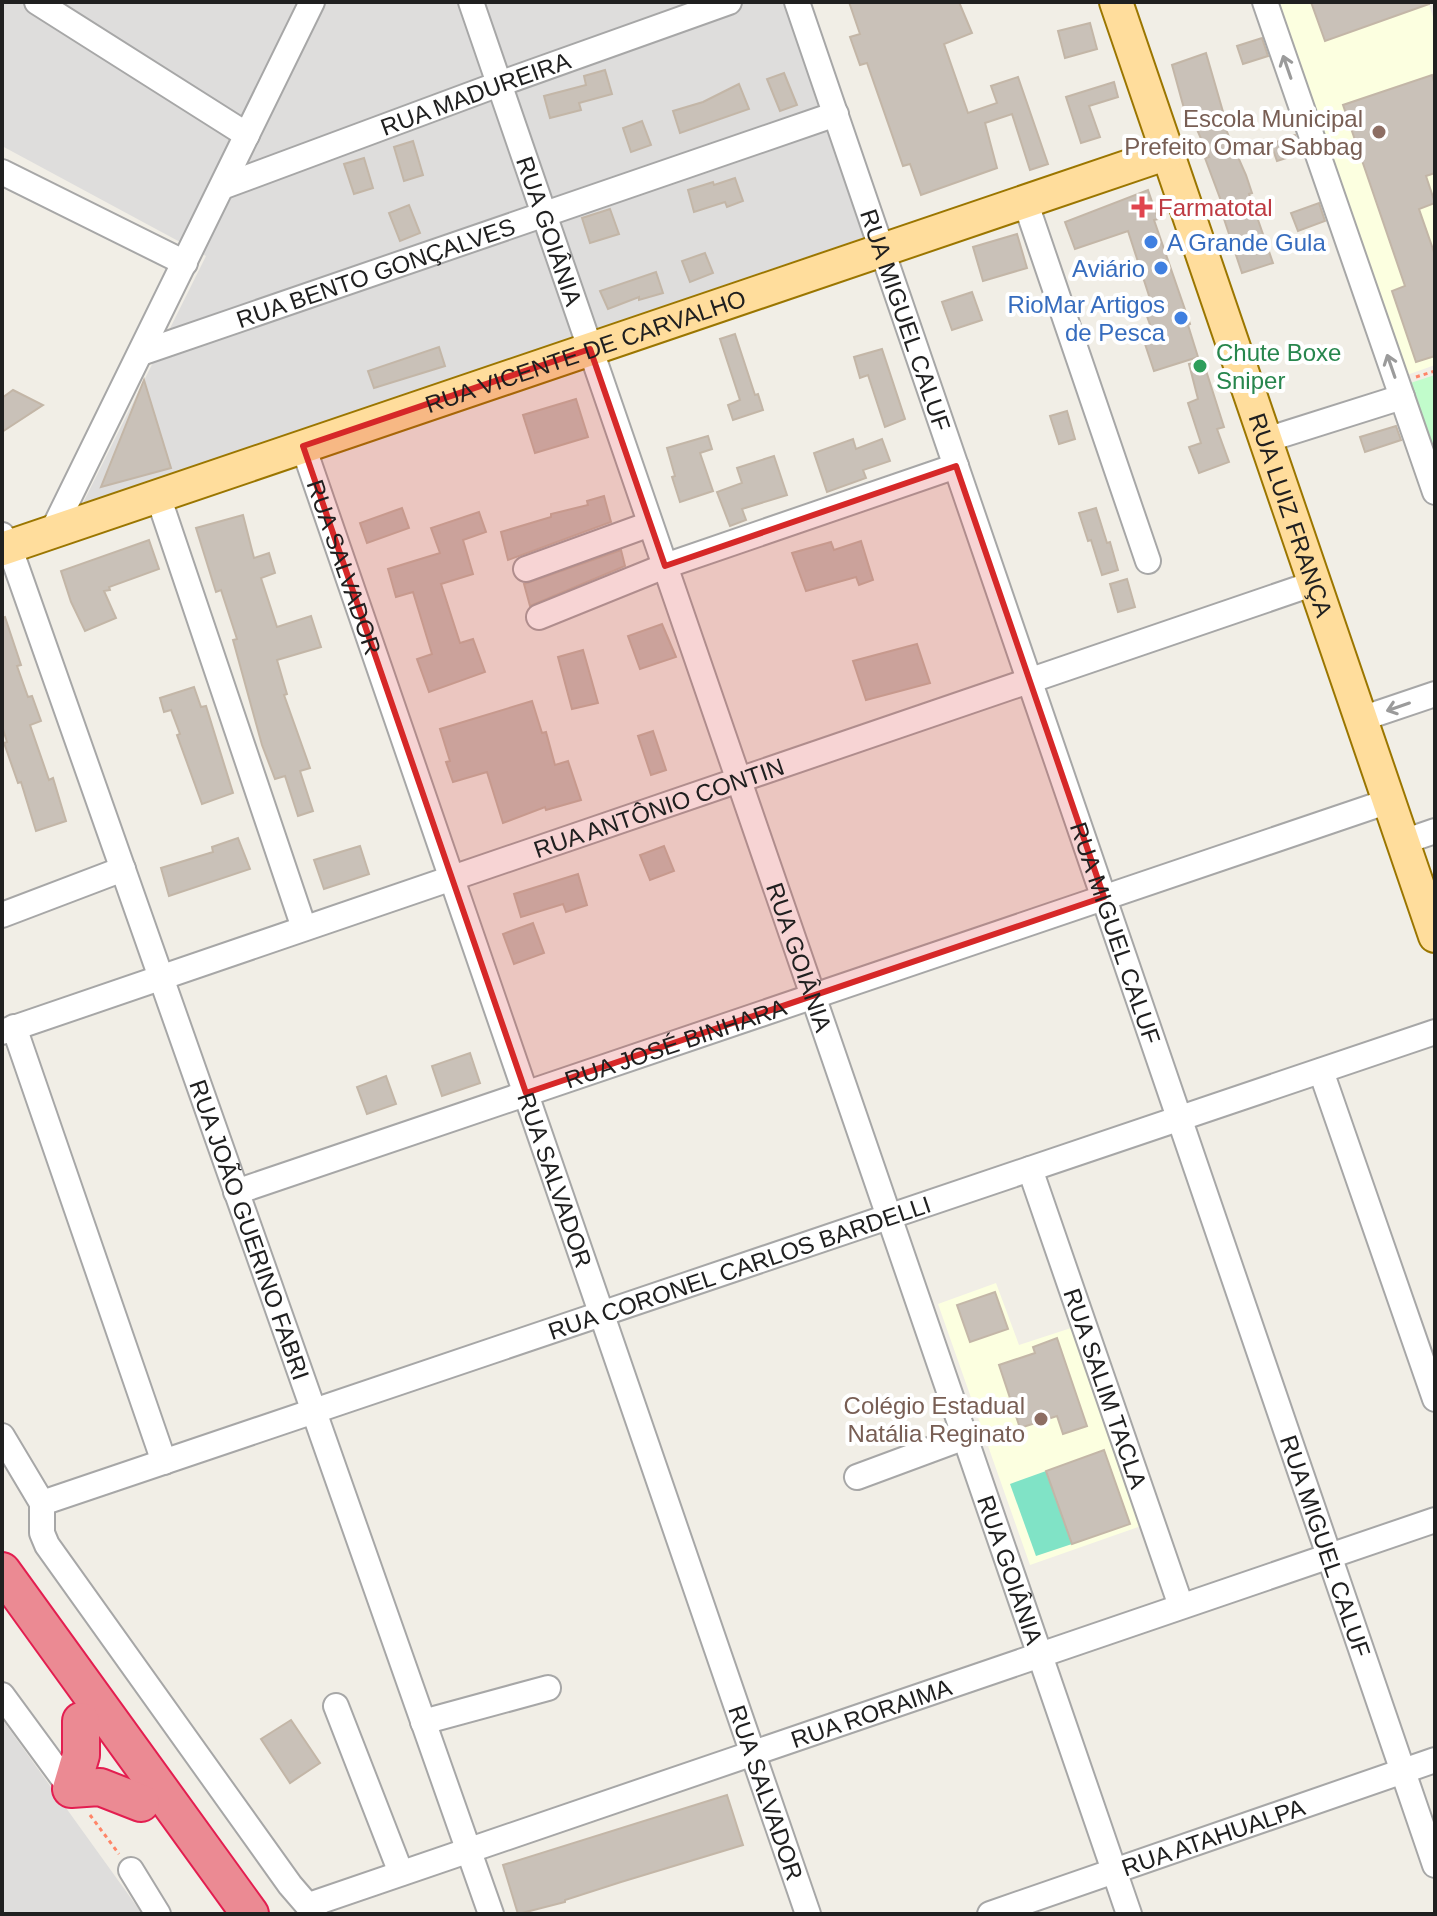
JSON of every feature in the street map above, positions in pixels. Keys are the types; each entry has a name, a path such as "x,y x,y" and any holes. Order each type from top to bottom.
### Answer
{"highway":[{"path":"2,1571 250,1914"},
{"path":"2,1612 219,1914"},
{"path":"81,1721 81,1755 71,1789 100,1787 141,1803"}],"main road":[{"name":"RUA LUIZ FRANÇA","path":"1116,2 1435,936"},
{"name":"RUA VICENTE DE CARVALHO","path":"4,543 52,532 1168,153"}],"street":[{"path":"37,2 247,135"},
{"path":"52,532 312,2"},
{"name":"RUA GOIÂNIA","path":"471,2 1129,1914"},
{"name":"RUA MADUREIRA","path":"222,187 729,2"},
{"name":"RUA MIGUEL CALUF","path":"797,2 1435,1865"},
{"path":"1265,2 1435,492"},
{"name":"RUA BENTO GONÇALVES","path":"141,353 836,114"},
{"path":"2,172 185,263"},
{"path":"1025,201 1148,561"},
{"path":"1266,440 1402,397"},
{"name":"RUA SALVADOR","path":"303,446 808,1914"},
{"path":"539,617 665,566 956,466"},
{"path":"158,496 304,928"},
{"path":"526,569 650,524"},
{"name":"RUA JOÃO GUERINO FABRI","path":"4,543 123,869 491,1914"},
{"name":"RUA ANTÔNIO CONTIN","path":"8,1030 1315,583"},
{"path":"1361,719 1435,694"},
{"name":"RUA JOSÉ BINHARA","path":"236,1192 1389,801"},
{"path":"1403,842 1435,831"},
{"path":"2,915 123,869"},
{"path":"8,1030 164,1462"},
{"name":"RUA CORONEL CARLOS BARDELLI","path":"42,1503 1435,1032"},
{"path":"1321,1071 1435,1399"},
{"name":"RUA SALIM TACLA","path":"1030,1169 1181,1606"},
{"path":"2,1436 42,1503 42,1533 47,1545 290,1885 312,1910"},
{"path":"857,1477 965,1437"},
{"name":"RUA RORAIMA","path":"312,1910 401,1873 1435,1520"},
{"path":"423,1722 548,1688"},
{"path":"2,1695 71,1789"},
{"path":"336,1706 401,1873"},
{"name":"RUA ATAHUALPA","path":"990,1914 1435,1760"},
{"path":"131,1870 158,1914"}],"path":[{"path":"71,1789 131,1870"}],"highlighted area":[{"path":"590,349 665,566 956,466 1104,897 526,1093 303,446"}],"shaded area":[{"path":"2,2 788,2 868,236 82,505 206,256 2,146"},
{"name":"Escola Municipal Prefeito Omar Sabbag","path":"1279,2 1428,2 1435,23 1435,365 1407,375"},
{"name":"Colégio Estadual Natália Reginato","path":"996,1283 1019,1345 1071,1328 1141,1526 1030,1565 938,1304"},
{"path":"2,1719 138,1908 143,1914 2,1914"}],"green space":[{"path":"1435,375 1435,483 1401,386"},
{"path":"1046,1471 1072,1544 1036,1556 1010,1484"}],"building":[{"path":"849,2 959,2 972,33 944,44 968,113 997,103 991,86 1018,77 1048,164 1030,170 1012,114 985,123 997,168 921,195 910,164 903,166 867,63 860,65 850,37 860,34"},
{"path":"1311,2 1429,2 1429,4 1325,41"},
{"path":"1090,23 1097,49 1065,58 1058,31"},
{"path":"1262,38 1268,56 1243,64 1237,46"},
{"path":"1206,53 1226,122 1223,123 1246,175 1252,193 1249,194 1273,263 1242,273 1221,210 1224,209 1205,158 1209,157 1189,111 1185,112 1172,65"},
{"path":"605,70 612,94 579,103 581,110 550,118 544,96 586,85 584,76"},
{"path":"784,73 797,105 780,111 767,79"},
{"path":"1432,75 1435,85 1435,173 1426,176 1435,203 1419,209 1435,255 1435,356 1416,362 1392,291 1405,286 1343,105"},
{"path":"1114,82 1118,97 1089,106 1100,137 1081,143 1066,97"},
{"path":"739,84 749,109 680,133 673,111 703,102"},
{"path":"642,121 651,145 631,152 623,128"},
{"path":"1295,135 1302,153 1277,161 1271,144"},
{"path":"413,141 423,175 404,181 394,147"},
{"path":"364,158 373,188 354,194 344,164"},
{"path":"735,178 743,201 727,207 725,202 694,212 688,190"},
{"path":"1148,190 1158,219 1154,220 1190,324 1198,357 1154,371 1145,344 1156,341 1144,308 1152,305 1128,231 1075,249 1065,222"},
{"path":"1319,203 1325,221 1298,231 1291,213"},
{"path":"409,205 420,233 400,241 389,213"},
{"path":"610,209 619,234 590,243 582,218"},
{"path":"1017,234 1027,268 983,281 973,247"},
{"path":"705,253 713,273 690,282 682,261"},
{"path":"656,272 663,293 639,300 639,297 608,309 600,291"},
{"path":"972,292 982,320 952,330 942,302"},
{"path":"735,334 763,410 733,420 728,405 740,400 720,339"},
{"path":"439,347 445,366 374,388 368,371"},
{"path":"882,349 905,419 885,427 868,375 860,378 854,357"},
{"path":"1203,361 1224,427 1217,429 1229,462 1199,473 1189,447 1201,443 1188,403 1198,399 1189,364"},
{"path":"144,380 171,468 101,487"},
{"path":"13,390 43,405 2,432 2,398"},
{"path":"576,399 588,437 535,453 523,415"},
{"path":"1067,411 1075,439 1059,444 1050,416"},
{"path":"1396,426 1401,440 1365,452 1360,437"},
{"path":"708,436 712,449 700,453 713,491 680,502 667,448"},
{"path":"853,439 856,449 882,439 890,461 863,470 866,478 827,492 814,453"},
{"path":"774,456 787,495 742,509 746,520 730,526 717,492 742,483 737,468"},
{"path":"604,496 611,522 508,560 501,532 588,505 587,501"},
{"path":"402,508 409,528 367,543 360,523"},
{"path":"1096,508 1118,570 1102,575 1079,513"},
{"path":"479,512 486,532 463,540 473,574 441,584 460,643 473,639 485,672 429,692 417,659 432,654 413,592 396,597 388,569 440,553 431,528"},
{"path":"243,515 254,558 269,553 275,573 261,578 277,627 311,616 321,647 277,660 287,694 284,695 310,768 300,771 313,811 298,816 285,776 275,779 262,745 233,640 237,639 221,590 216,592 196,528"},
{"path":"149,540 159,569 104,591 116,618 85,631 61,571"},
{"path":"861,541 873,580 859,585 856,577 806,591 792,553 831,542 834,550"},
{"path":"621,550 625,566 530,606 524,584"},
{"path":"1127,579 1135,607 1118,612 1110,584"},
{"path":"5,617 21,665 17,666 41,721 30,725 49,780 53,778 66,821 36,831 21,782 18,783 4,743 7,742 2,726 2,618"},
{"path":"662,624 676,657 640,669 628,636"},
{"path":"917,644 930,683 866,700 853,661"},
{"path":"583,650 598,703 572,709 558,657"},
{"path":"194,687 201,707 206,706 233,793 202,804 171,710 164,712 160,698"},
{"path":"532,701 542,733 546,732 555,765 568,761 581,800 546,810 545,807 503,823 487,772 453,782 440,729"},
{"path":"653,731 666,770 651,775 638,736"},
{"path":"238,838 250,869 169,896 161,868 213,852 212,847"},
{"path":"360,846 369,874 324,889 314,860"},
{"path":"664,846 674,871 650,880 640,855"},
{"path":"578,874 587,905 566,912 563,904 521,917 514,894"},
{"path":"533,923 544,953 514,964 503,934"},
{"path":"470,1053 480,1083 442,1096 432,1066"},
{"path":"386,1076 396,1104 367,1114 357,1087"},
{"path":"995,1292 1008,1329 970,1342 957,1305"},
{"path":"1057,1338 1087,1426 1063,1434 1057,1416 1020,1428 999,1365 1035,1353 1033,1347"},
{"path":"1104,1450 1130,1524 1072,1544 1046,1471"},
{"path":"291,1720 320,1763 290,1783 261,1739"},
{"path":"727,1795 743,1845 518,1914 503,1865"}],"place":[{"name":"Escola Municipal Prefeito Omar Sabbag","path":"1379,132"},
{"name":"Farmatotal","path":"1142,207"},
{"name":"A Grande Gula","path":"1151,242"},
{"name":"Aviário","path":"1161,268"},
{"name":"RioMar Artigos de Pesca","path":"1181,318"},
{"name":"Chute Boxe Sniper","path":"1200,366"},
{"name":"Colégio Estadual Natália Reginato","path":"1041,1419"}]}
